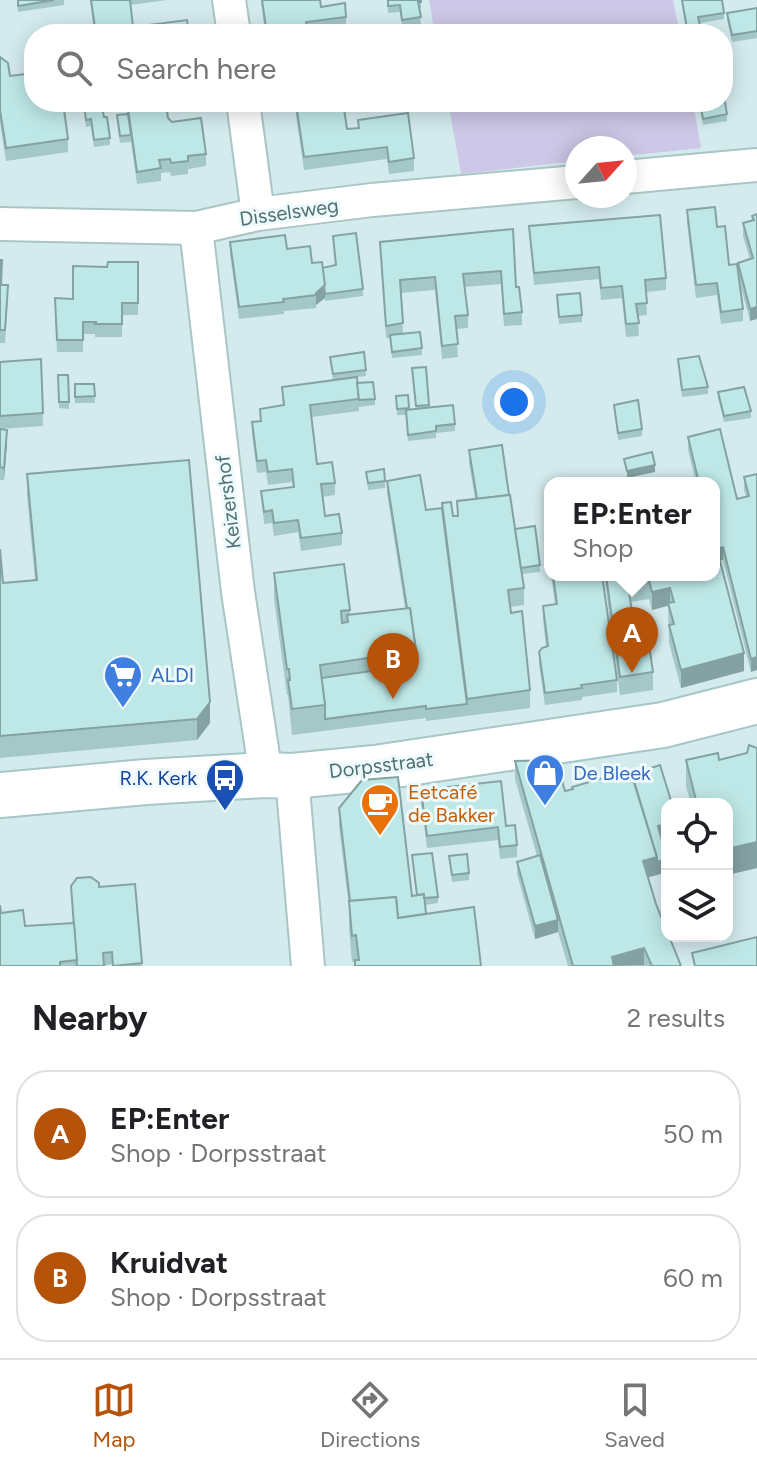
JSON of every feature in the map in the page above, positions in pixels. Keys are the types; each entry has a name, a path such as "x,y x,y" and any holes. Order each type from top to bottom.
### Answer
{"main road":[{"name":"Dorpsstraat","path":"0,795 146,782 375,768 648,727 757,701"}],"street":[{"path":"229,0 233,24"},
{"path":"244,112 258,214"},
{"path":"637,176 757,165"},
{"name":"Disselsweg","path":"0,224 196,228 258,214 372,200 565,183"},
{"name":"Keizershof","path":"196,228 238,592 279,775 308,966"}],"shaded area":[{"path":"0,0 757,0 757,966 0,966"},
{"path":"429,0 673,0 678,24 433,24"},
{"path":"450,112 695,112 701,148 637,155 637,136 565,136 565,162 461,174"}],"building":[{"path":"18,0 54,0 18,6"},
{"path":"91,0 130,0 133,24 95,24"},
{"path":"262,0 320,0 321,7 345,3 346,17 306,24 266,24"},
{"path":"388,0 421,0 418,2 421,17 402,20 400,5 388,6"},
{"path":"682,0 722,0 724,13 698,17 700,24 686,24"},
{"path":"757,8 757,31 733,35 733,24 730,24 727,13"},
{"path":"187,20 188,24 156,24"},
{"path":"0,57 8,63 10,76 24,74 24,112 64,112 68,139 6,148 0,110"},
{"path":"85,112 103,112 107,117 110,138 94,140 91,119 86,120"},
{"path":"128,112 167,112 172,122 201,118 206,154 188,156 188,161 171,163 170,159 159,160 161,168 137,172"},
{"path":"297,112 344,112 347,129 359,128 358,120 408,113 414,158 389,162 387,147 304,157"},
{"path":"702,112 727,112 727,114 703,119"},
{"path":"128,114 131,135 120,136 117,115"},
{"path":"715,207 717,227 725,226 729,265 737,264 743,309 721,312 717,283 696,285 687,210"},
{"path":"757,214 757,307 750,309 738,263 753,258 743,223 754,220 752,216"},
{"path":"660,215 666,278 645,280 647,303 636,304 639,323 626,324 622,286 601,288 599,267 534,273 529,226"},
{"path":"513,229 516,287 519,287 522,312 504,314 501,271 463,274 468,315 455,316 458,344 442,346 435,277 400,280 403,323 386,326 380,242"},
{"path":"356,233 363,289 325,294 322,268 336,265 333,236"},
{"path":"285,235 287,249 310,246 312,263 322,262 325,285 316,295 239,307 230,242"},
{"path":"0,260 1,285 8,285 5,330 0,330"},
{"path":"108,262 138,262 138,303 122,303 122,324 83,322 83,340 57,340 55,298 73,299 73,266 107,267"},
{"path":"580,293 582,315 559,317 557,295"},
{"path":"420,332 422,348 392,352 390,335"},
{"path":"364,352 366,370 333,374 330,357"},
{"path":"699,356 708,387 682,390 678,359"},
{"path":"41,359 43,413 0,416 0,362"},
{"path":"426,367 429,405 416,406 412,368"},
{"path":"58,375 68,375 69,402 59,402"},
{"path":"357,377 359,399 310,405 317,464 332,462 335,483 321,484 325,516 339,514 342,533 301,538 298,520 274,523 272,510 264,512 261,491 294,487 292,469 268,472 266,460 257,461 252,422 261,421 260,409 284,405 282,387"},
{"path":"373,382 375,399 359,400 357,383"},
{"path":"75,384 94,384 95,396 75,397"},
{"path":"744,387 751,411 724,416 718,392"},
{"path":"408,395 409,408 397,409 396,396"},
{"path":"638,400 642,429 618,433 614,405"},
{"path":"453,405 455,424 436,426 436,431 408,435 406,410"},
{"path":"0,429 7,430 4,468 0,467"},
{"path":"720,429 737,499 749,496 744,477 757,474 757,657 751,659 723,547 720,548 720,477 698,477 688,437"},
{"path":"502,445 509,495 477,499 469,450"},
{"path":"652,452 655,465 627,471 624,459"},
{"path":"189,460 210,702 197,719 0,736 0,549 3,583 37,580 27,474"},
{"path":"384,469 385,481 368,483 366,472"},
{"path":"420,475 426,510 442,508 467,704 325,719 321,678 416,665 410,608 407,608 387,481"},
{"path":"510,495 524,588 508,590 511,613 522,611 530,690 467,699 442,503 451,502 453,516 458,516 457,501"},
{"path":"535,526 540,565 521,568 515,529"},
{"path":"720,561 744,653 681,670 669,625 674,624 668,603 674,602 670,588 652,592 649,581 720,581"},
{"path":"344,564 350,610 341,611 342,623 348,622 347,615 410,608 416,651 320,665 325,705 292,709 274,573"},
{"path":"554,581 603,581 617,680 545,693 539,652 548,646 543,606 557,604"},
{"path":"607,581 649,581 628,585 634,626 646,624 653,672 620,677"},
{"path":"749,745 757,748 757,842 733,848 733,798 696,798 686,760 718,753 719,760 747,753"},
{"path":"556,760 565,791 630,770 657,857 643,861 661,917 661,942 671,942 681,966 652,966 644,948 612,957 614,966 573,966 515,761"},
{"path":"660,765 670,798 661,798 661,825 658,826 661,861 657,862 632,774"},
{"path":"398,777 412,896 424,894 426,914 398,918 396,897 350,901 339,808 362,780"},
{"path":"501,781 506,826 515,825 517,845 500,847 498,827 427,836 421,790"},
{"path":"432,853 438,897 424,898 424,894 417,895 412,855"},
{"path":"467,854 469,873 452,875 449,856"},
{"path":"540,855 558,920 535,926 517,862"},
{"path":"91,877 99,883 99,887 135,884 142,963 113,966 112,952 103,953 104,966 77,966 71,886 77,878"},
{"path":"396,897 398,918 474,907 481,966 355,966 355,960 359,960 356,935 352,936 349,901"},
{"path":"0,905 1,913 23,910 25,926 74,923 77,960 60,962 60,966 0,966"},
{"path":"757,937 757,966 695,966 692,953"}],"place":[{"name":"EP:Enter","path":"632,673"},
{"name":"Kruidvat","path":"393,699"},
{"name":"ALDI","path":"123,709"},
{"name":"De Bleek","path":"545,807"},
{"name":"R.K. Kerk","path":"225,812"},
{"name":"Eetcafé de Bakker","path":"380,837"}]}
